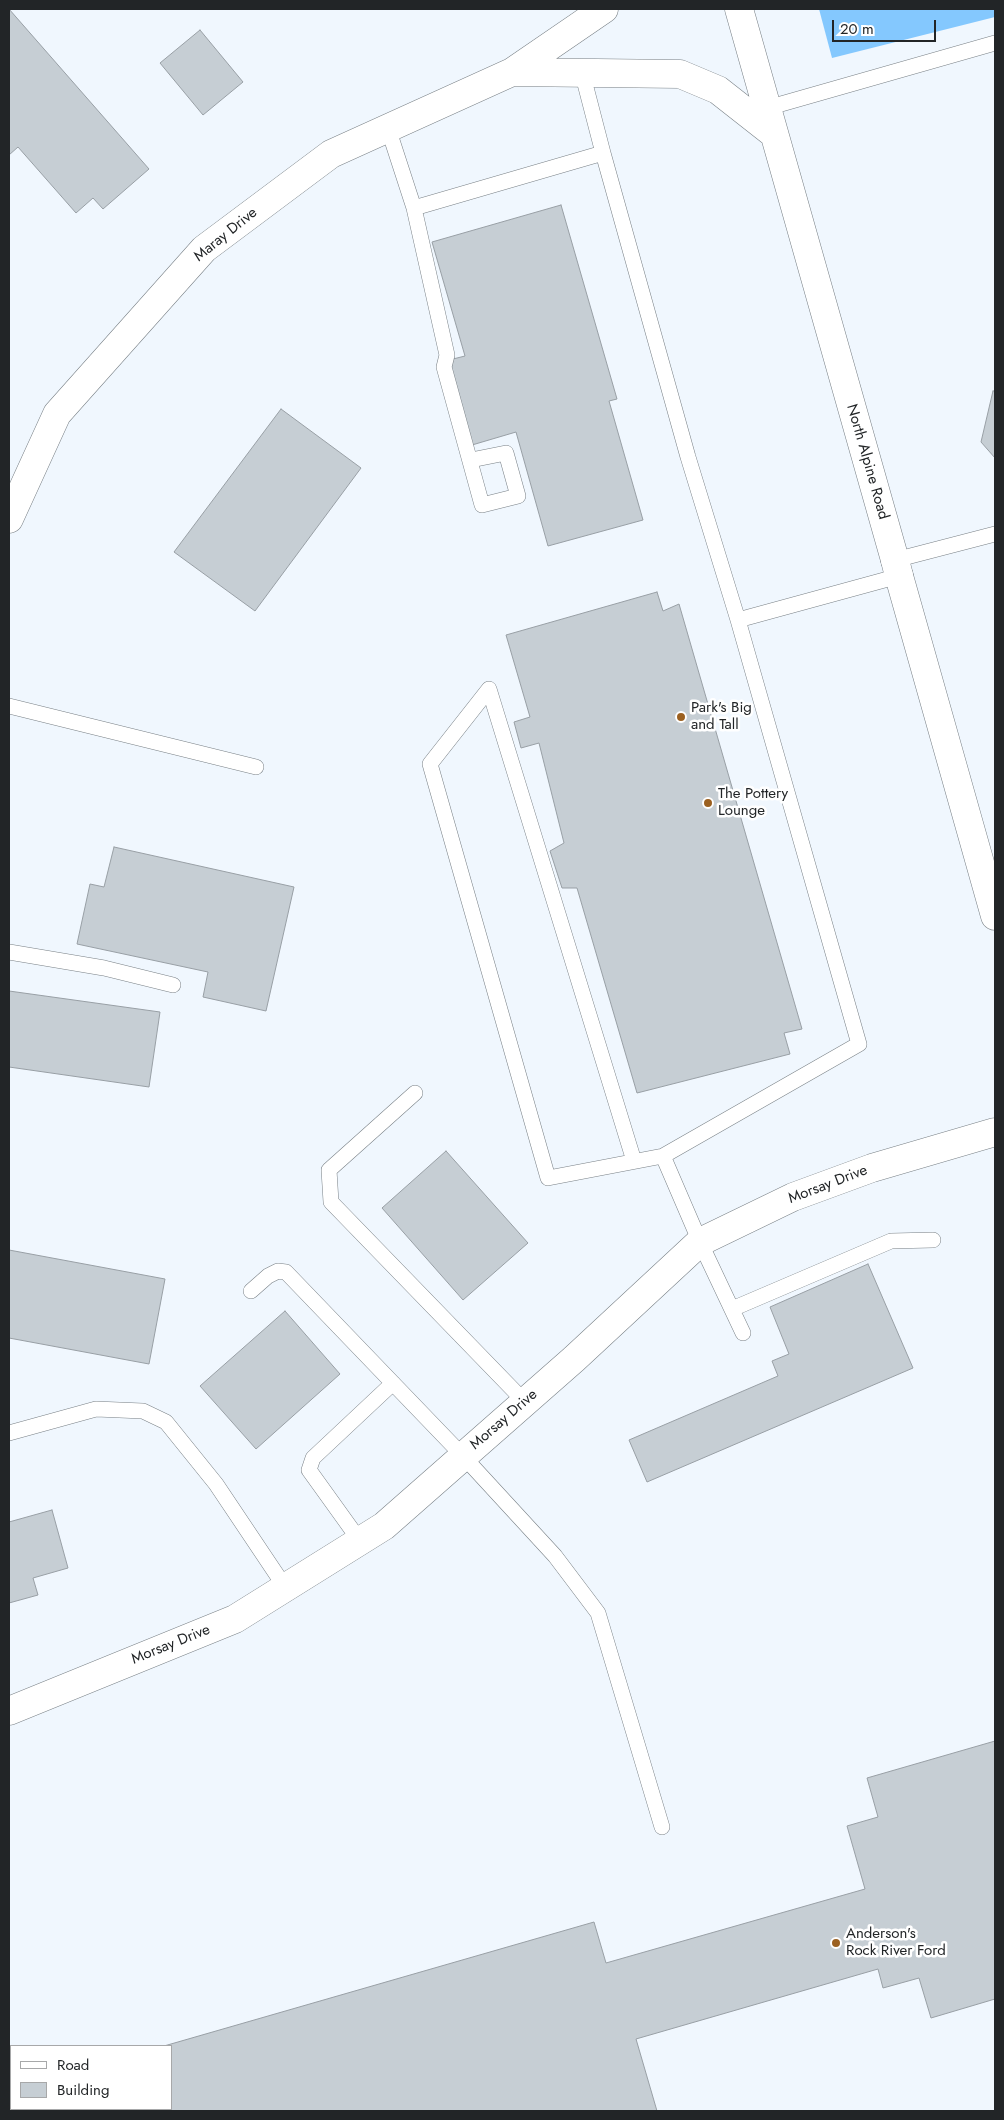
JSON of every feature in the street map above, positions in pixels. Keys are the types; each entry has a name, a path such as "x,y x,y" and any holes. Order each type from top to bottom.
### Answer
{"street":[{"path":"512,72 604,9"},
{"name":"North Alpine Road","path":"739,9 994,904"},
{"path":"512,72 680,74 718,90 774,134"},
{"name":"Maray Drive","path":"9,519 57,414 204,249 331,154 512,72"},
{"name":"Morsay Drive","path":"9,1711 235,1618 384,1526 525,1402 700,1242 793,1197 872,1168 995,1132"}],"lane":[{"path":"767,108 995,43"},
{"path":"582,72 688,457 738,620 859,1044 663,1156 548,1178 430,764 489,689 634,1161"},
{"path":"388,128 414,208 447,354 444,366 471,460"},
{"path":"414,208 603,153"},
{"path":"738,620 995,534"},
{"path":"9,706 256,767"},
{"path":"9,952 104,968 173,986"},
{"path":"415,1093 329,1170 331,1202 525,1402"},
{"path":"663,1156 700,1242 743,1333"},
{"path":"732,1309 891,1240 933,1240"},
{"path":"252,1291 268,1276 278,1271 286,1272 394,1383 555,1556 598,1613 662,1827"},
{"path":"360,1541 309,1470 313,1458 394,1383"},
{"path":"9,1433 96,1409 143,1410 166,1422 216,1484 285,1588"}],"shaded area":[{"path":"819,9 995,9 995,17 832,58"}],"building":[{"path":"9,9 149,169 103,209 93,198 76,213 18,147 9,155"},
{"path":"200,30 243,82 203,115 160,63"},
{"path":"561,205 617,399 609,401 643,520 548,546 516,432 472,445 449,360 465,356 432,242"},
{"path":"993,391 995,391 995,458 981,442"},
{"path":"281,409 361,468 255,611 174,552"},
{"path":"657,592 663,611 679,604 802,1029 784,1033 790,1054 637,1093 577,888 562,888 550,851 564,843 539,743 521,748 514,722 530,717 506,635"},
{"path":"114,847 294,887 266,1011 203,997 208,972 77,944 90,884 104,887"},
{"path":"9,991 160,1012 149,1087 9,1067"},
{"path":"446,1151 528,1243 463,1300 382,1208"},
{"path":"9,1250 165,1279 149,1364 9,1338"},
{"path":"868,1264 913,1368 647,1482 629,1440 778,1376 772,1361 789,1354 770,1307"},
{"path":"285,1311 340,1374 256,1449 200,1386"},
{"path":"52,1510 68,1568 33,1578 38,1595 9,1603 9,1522"},
{"name":"Anderson's Rock River Ford","path":"995,1741 995,1999 931,2018 919,1978 883,1988 878,1969 636,2039 657,2111 168,2110 172,2110 172,2045 167,2045 594,1922 606,1963 865,1889 847,1826 878,1817 867,1778"}],"place":[{"name":"Park's Big and Tall","path":"681,717"},
{"name":"The Pottery Lounge","path":"708,803"},
{"name":"Anderson's Rock River Ford","path":"836,1943"}]}
